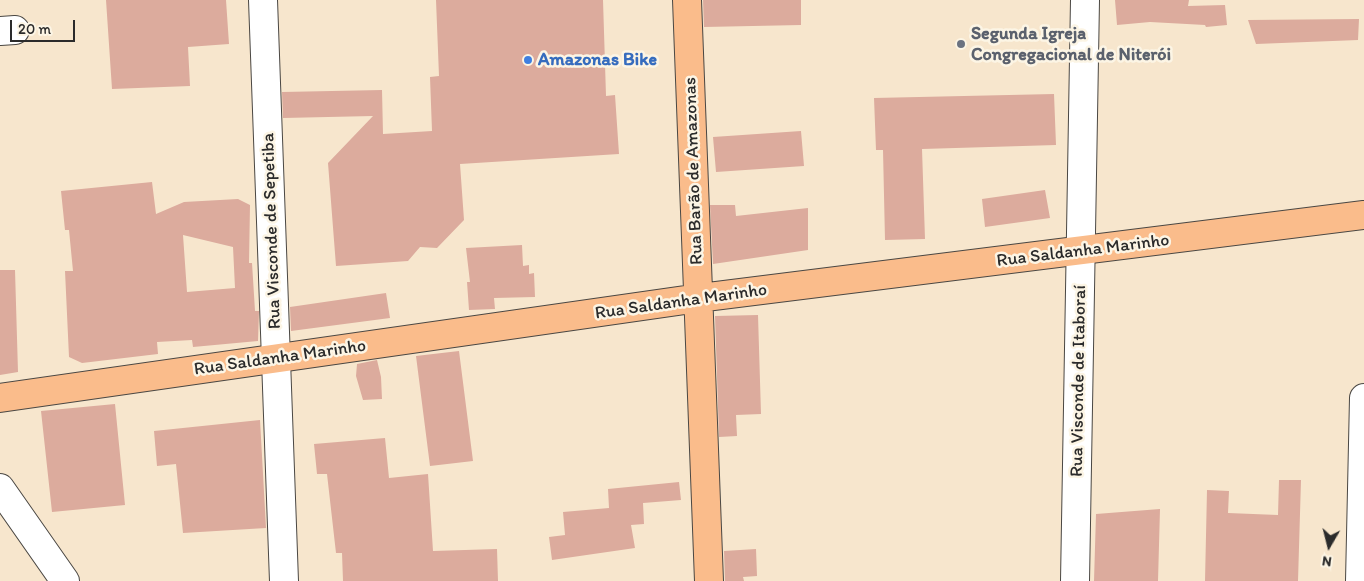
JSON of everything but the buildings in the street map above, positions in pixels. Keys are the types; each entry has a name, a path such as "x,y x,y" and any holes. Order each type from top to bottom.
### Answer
{"main road":[{"name":"Rua Barão de Amazonas","path":"687,0 709,581"},
{"name":"Rua Saldanha Marinho","path":"0,398 699,298 1082,252 1364,215"}],"street":[{"name":"Rua Visconde de Sepetiba","path":"263,0 284,581"},
{"name":"Rua Visconde de Itaboraí","path":"1074,581 1082,252 1085,0"},
{"path":"1360,581 1364,398"},
{"path":"0,488 65,581"}],"place":[{"name":"Segunda Igreja Congregacional de Niterói","path":"961,44"},
{"name":"Amazonas Bike","path":"528,60"}]}
